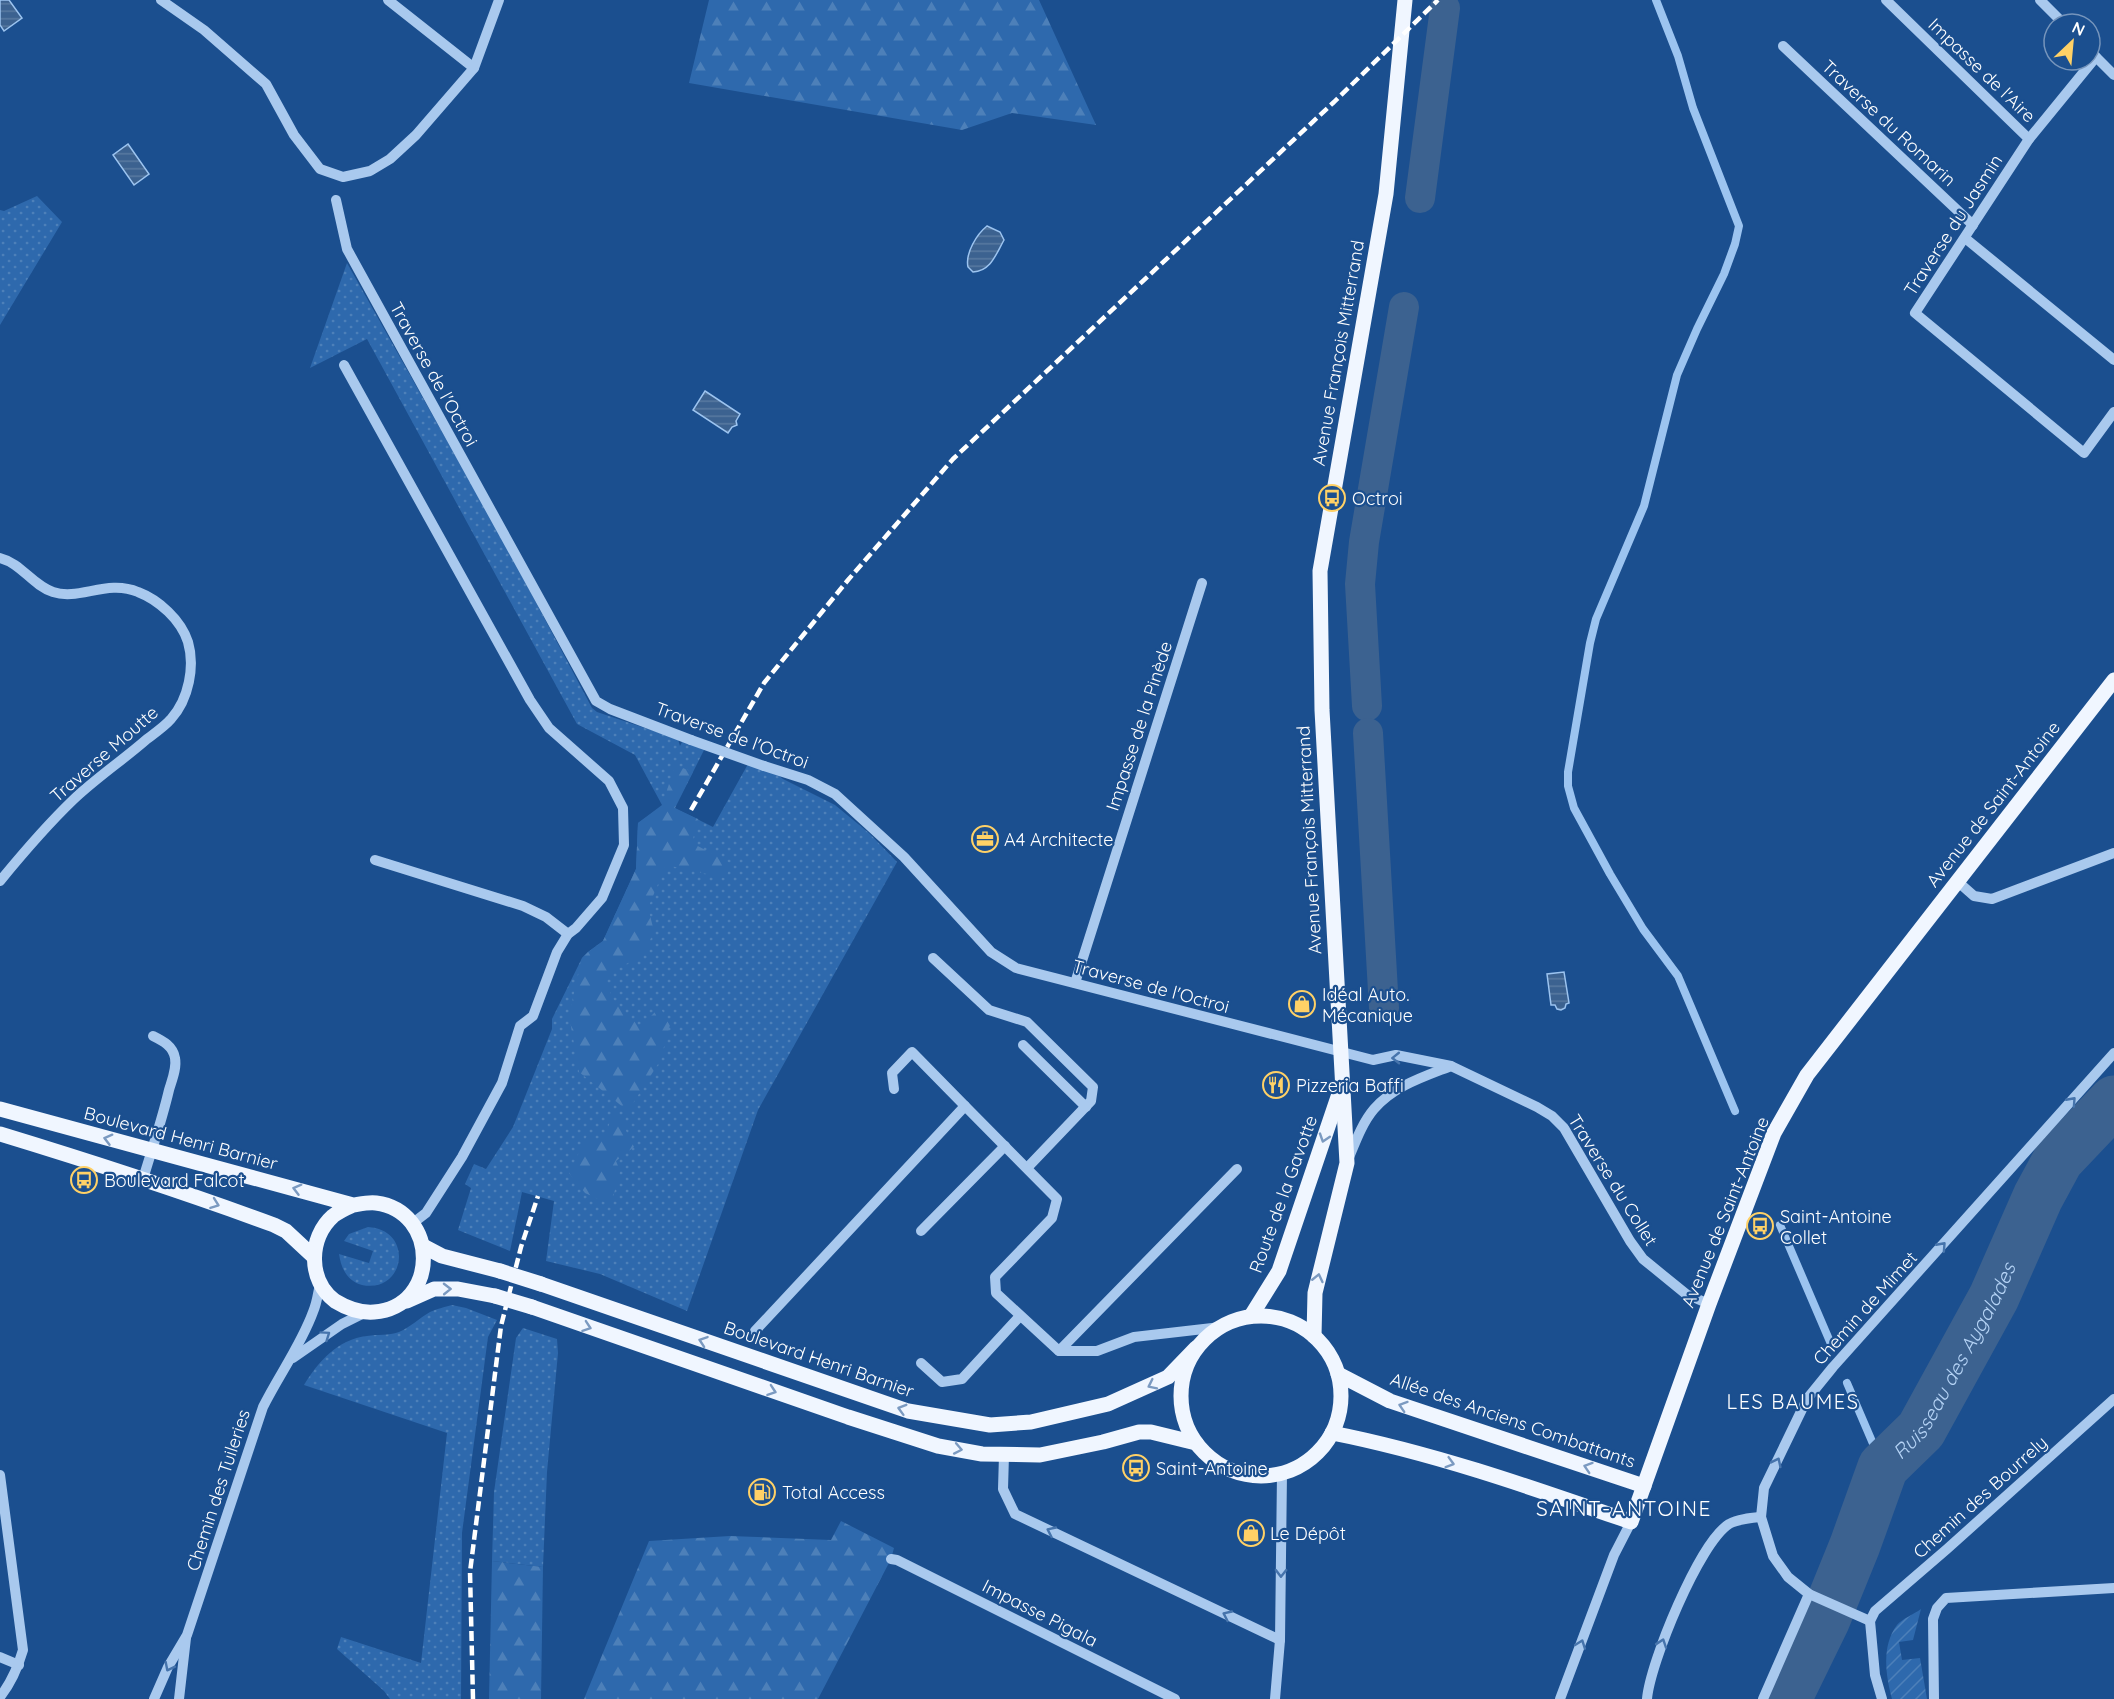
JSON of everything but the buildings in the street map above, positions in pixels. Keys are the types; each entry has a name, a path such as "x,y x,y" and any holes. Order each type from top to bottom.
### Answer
{"main road":[{"name":"Avenue François Mitterrand","path":"1337,1001 1322,710 1320,571 1386,194 1405,0"},
{"name":"Avenue de Saint-Antoine","path":"1632,1522 1709,1304 1774,1133 1807,1075 2114,680"},
{"name":"Route de la Gavotte","path":"1314,1336 1315,1293 1347,1163 1337,1001"},
{"name":"Route de la Gavotte","path":"1251,1316 1279,1271 1342,1082"},
{"name":"Boulevard Henri Barnier","path":"0,1109 353,1205"},
{"path":"0,1134 67,1153 274,1226 286,1231 314,1257"},
{"path":"401,1303 413,1292 421,1278 424,1262 423,1246 413,1223 396,1209 375,1203 353,1205 333,1216 319,1234 314,1257 320,1284 333,1299 348,1308 364,1313 383,1311 434,1289 458,1288 495,1296 897,1433 938,1446 982,1454 1040,1455 1139,1432 1151,1432 1196,1443"},
{"name":"Boulevard Henri Barnier","path":"423,1246 453,1260 541,1284 898,1408 990,1425 1031,1422 1108,1404 1168,1377 1196,1348"},
{"path":"1251,1316 1274,1317 1296,1323 1314,1336 1329,1353 1338,1374 1341,1394 1339,1414 1332,1433 1319,1451 1302,1465 1282,1473 1258,1476 1234,1471 1213,1460 1196,1443 1185,1420 1180,1395 1185,1370 1196,1348 1221,1327 1251,1316"},
{"name":"Allée des Anciens Combattants","path":"1338,1374 1390,1401 1644,1486"},
{"path":"1332,1433 1404,1450 1553,1494 1632,1522"}],"street":[{"path":"161,0 204,30 266,84 294,135 320,169 343,177 370,171 390,159 416,135 474,68 499,0"},
{"path":"388,0 474,68"},
{"name":"Impasse de l'Aire","path":"1886,0 2029,139"},
{"path":"2040,0 2052,12"},
{"name":"Traverse du Romarin","path":"1783,46 1973,225"},
{"path":"2102,63 2114,75"},
{"name":"Traverse du Jasmin","path":"2079,72 2029,139 1915,313 2084,453 2114,412"},
{"name":"Traverse de l'Octroi","path":"336,200 347,249 596,701 610,709 691,740 808,780 835,794 904,857 992,952 1016,968 1341,1052"},
{"path":"1965,238 2114,360"},
{"path":"344,365 530,700 549,728 609,781 623,808 624,845 602,898 568,934 557,952 533,1016 520,1026 502,1083 456,1166 426,1213 413,1223"},
{"name":"Traverse Moutte","path":"0,558 16,566 34,583 54,592 69,594 106,587 128,588 140,592 166,610 175,620 186,635 192,662 185,694 172,718 74,799 0,881"},
{"name":"Impasse de la Pinède","path":"1075,983 1202,583"},
{"path":"1957,881 1974,896 1992,899 2114,853"},
{"path":"375,860 523,906 546,917 568,934"},
{"path":"933,958 990,1010 1027,1022 1093,1087 1092,1101 1027,1168"},
{"path":"143,1179 175,1066 175,1057 171,1048 153,1036"},
{"path":"1023,1045 1086,1107"},
{"path":"894,1089 892,1073 912,1052 1057,1199 1052,1218 995,1277 996,1293 1059,1351 1097,1351 1134,1337 1221,1327"},
{"name":"Traverse du Collet","path":"1341,1052 1373,1060 1396,1055 1451,1066 1552,1116 1564,1128 1630,1241 1643,1259 1686,1293 1709,1304"},
{"name":"Chemin de Mimet","path":"1761,1517 1764,1488 1807,1400 1833,1366 2114,1053"},
{"path":"1347,1163 1373,1109 1403,1085 1451,1066"},
{"path":"755,1331 965,1106"},
{"path":"921,1231 1005,1146"},
{"path":"1059,1351 1237,1169"},
{"name":"Chemin des Tuileries","path":"179,1699 187,1635 263,1407 277,1379 291,1360 314,1311 320,1284"},
{"name":"Chemin des Tuileries","path":"291,1360 342,1324 364,1313"},
{"path":"921,1363 942,1382 962,1379 1020,1316"},
{"name":"Chemin des Bourrely","path":"1869,1621 1875,1611 2114,1399"},
{"path":"1004,1455 1003,1489 1015,1514 1280,1640"},
{"path":"1275,1699 1280,1640 1282,1473"},
{"path":"0,1475 23,1650 18,1665 0,1697"},
{"path":"1647,1699 1648,1682 1666,1629 1704,1554 1720,1532 1730,1523 1761,1517 1773,1556 1788,1577 1809,1594 1869,1621 1875,1676 1882,1699"},
{"name":"Avenue de Saint-Antoine","path":"1560,1699 1614,1555 1632,1522"},
{"name":"Impasse Pigala","path":"891,1559 1175,1699"},
{"path":"1934,1699 1933,1619 1937,1608 1946,1598 2114,1588"},
{"path":"1763,1699 1809,1594"},
{"name":"Chemin des Tuileries","path":"154,1699 168,1667 187,1635"},
{"path":"0,1657 18,1665"}],"green space":[{"path":"709,0 1039,0 1096,125 1012,113 962,130 689,83"},
{"path":"37,196 62,222 0,325 0,210 4,211"},
{"path":"347,263 505,544 592,708 597,712 678,739 680,746 682,742 690,742 705,748 675,808 713,827 748,764 776,773 783,779 835,805 869,833 897,862 758,1110 687,1311 600,1274 546,1261 554,1201 522,1192 510,1251 458,1230 471,1188 465,1184 474,1164 486,1169 513,1127 552,1029 552,1019 582,958 603,941 636,869 638,823 662,805 635,755 577,724 367,339 310,368"},
{"path":"675,765 693,772 674,808 698,819 692,843 732,864 725,878 666,865 648,908 654,931 644,954 605,976 612,998 640,1027 660,1007 670,1025 660,1061 628,1111 579,1072 569,1015 582,958 603,941 636,869 638,823 662,806"},
{"path":"615,1108 634,1147 616,1161 620,1171 611,1205 585,1193 569,1173 587,1136 603,1141"},
{"path":"368,1227 383,1231 393,1239 398,1249 399,1260 395,1271 388,1280 377,1285 362,1285 352,1280 343,1269 339,1254 369,1263 373,1251 344,1241 349,1234"},
{"path":"452,1305 497,1320 488,1337 462,1533 461,1699 390,1699 337,1649 341,1637 421,1663 447,1433 304,1385 322,1360 347,1342 367,1336 399,1332 430,1312"},
{"path":"523,1328 557,1339 558,1353 547,1472 543,1567 492,1561 494,1492 516,1338"},
{"path":"841,1521 894,1548 891,1559 818,1699 584,1699 649,1541 730,1536 831,1540"},
{"path":"492,1561 543,1567 541,1699 489,1699"},
{"path":"1921,1609 1913,1640 1899,1642 1902,1660 1920,1658 1927,1699 1892,1699 1886,1661 1889,1642 1897,1625"}],"shaded area":[{"path":"0,0 9,0 22,18 4,31 0,25"},
{"path":"128,144 149,174 134,185 113,155"},
{"path":"987,226 1000,232 1004,240 989,265 973,272 968,267 968,256 979,234"},
{"path":"705,391 740,414 736,421 737,425 732,427 728,433 693,410"},
{"path":"1564,972 1569,1003 1561,1010 1551,1005 1547,974"}],"waterway":[{"path":"1656,0 1678,56 1693,108 1739,226 1724,274 1677,375 1644,506 1596,619 1568,772 1568,786 1574,808 1610,874 1643,929 1678,976 1735,1111"},
{"path":"1420,198 1445,8"},
{"path":"1367,706 1360,584 1364,542 1404,307"},
{"path":"1368,733 1384,1008"},
{"name":"Ruisseau des Aygalades","path":"1786,1699 1825,1619 1883,1467 1921,1430 1994,1297 2038,1197 2058,1160 2114,1101"},
{"path":"1780,1225 1831,1344"},
{"path":"1847,1383 1883,1467"}],"railway":[{"path":"691,810 764,683 848,580 953,459 1334,102 1438,0"},
{"path":"473,1699 470,1572 501,1326 521,1247 538,1196"}],"place":[{"name":"Octroi","path":"1332,498"},
{"name":"A4 Architecte","path":"985,839"},
{"name":"Idéal Auto. Mécanique","path":"1302,1004"},
{"name":"Pizzeria Baffi","path":"1276,1085"},
{"name":"Boulevard Falcot","path":"84,1180"},
{"name":"Saint-Antoine Collet","path":"1760,1226"},
{"name":"Saint-Antoine","path":"1136,1468"},
{"name":"Total Access","path":"762,1492"},
{"name":"Le Dépôt","path":"1251,1533"}],"district":[{"name":"LES BAUMES","path":"1793,1401"},
{"name":"SAINT-ANTOINE","path":"1624,1508"}]}
